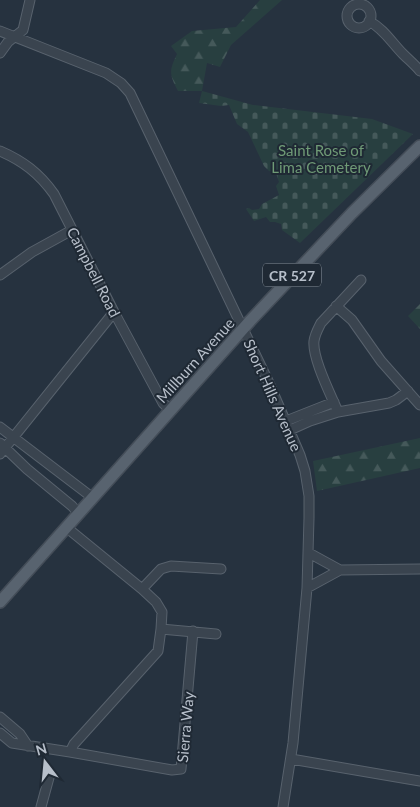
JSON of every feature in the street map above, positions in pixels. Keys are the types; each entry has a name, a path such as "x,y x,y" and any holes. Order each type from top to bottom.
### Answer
{"main road":[{"name":"Millburn Avenue","path":"0,602 243,328 352,213 420,146"}],"street":[{"path":"0,53 8,42 23,30 30,0"},
{"path":"369,21 378,26 420,71"},
{"name":"Short Hills Avenue","path":"0,31 106,73 121,83 130,93 243,328 300,455 305,470 309,496 307,588 294,743 283,807"},
{"name":"Campbell Road","path":"0,151 24,163 45,181 54,194 162,403 170,410"},
{"path":"0,276 32,252 72,230"},
{"path":"338,412 317,360 314,343 315,336 321,323 361,280"},
{"path":"336,306 352,320 374,354 420,405"},
{"path":"79,514 72,506 2,448 14,437 114,312"},
{"path":"290,430 338,412 389,403 408,391"},
{"path":"286,422 334,402"},
{"path":"0,427 93,498"},
{"path":"0,733 12,743 70,752 74,744 158,651 162,612 160,607 142,589 66,527"},
{"path":"308,553 340,570"},
{"path":"142,589 165,567 221,569"},
{"path":"307,588 340,570 420,568"},
{"path":"161,629 216,634"},
{"name":"Sierra Way","path":"70,752 172,770 181,769 192,631"},
{"path":"0,717 20,734 28,746"},
{"path":"291,759 420,781"},
{"path":"41,807 50,774"}],"green space":[{"path":"260,0 282,0 231,45 220,67 207,63 202,91 178,91 171,72 177,54 171,46 192,31 236,27"},
{"name":"Saint Rose of Lima Cemetery","path":"202,91 253,105 372,119 413,134 300,243 282,230 281,224 270,222 266,217 254,221 246,209 259,209 262,204 279,195 276,186 279,182 276,173 269,171 264,166 248,132 237,124 229,105 221,106 199,103"},
{"path":"420,304 420,329 408,316"},
{"path":"420,438 420,468 317,491 313,461"}]}
